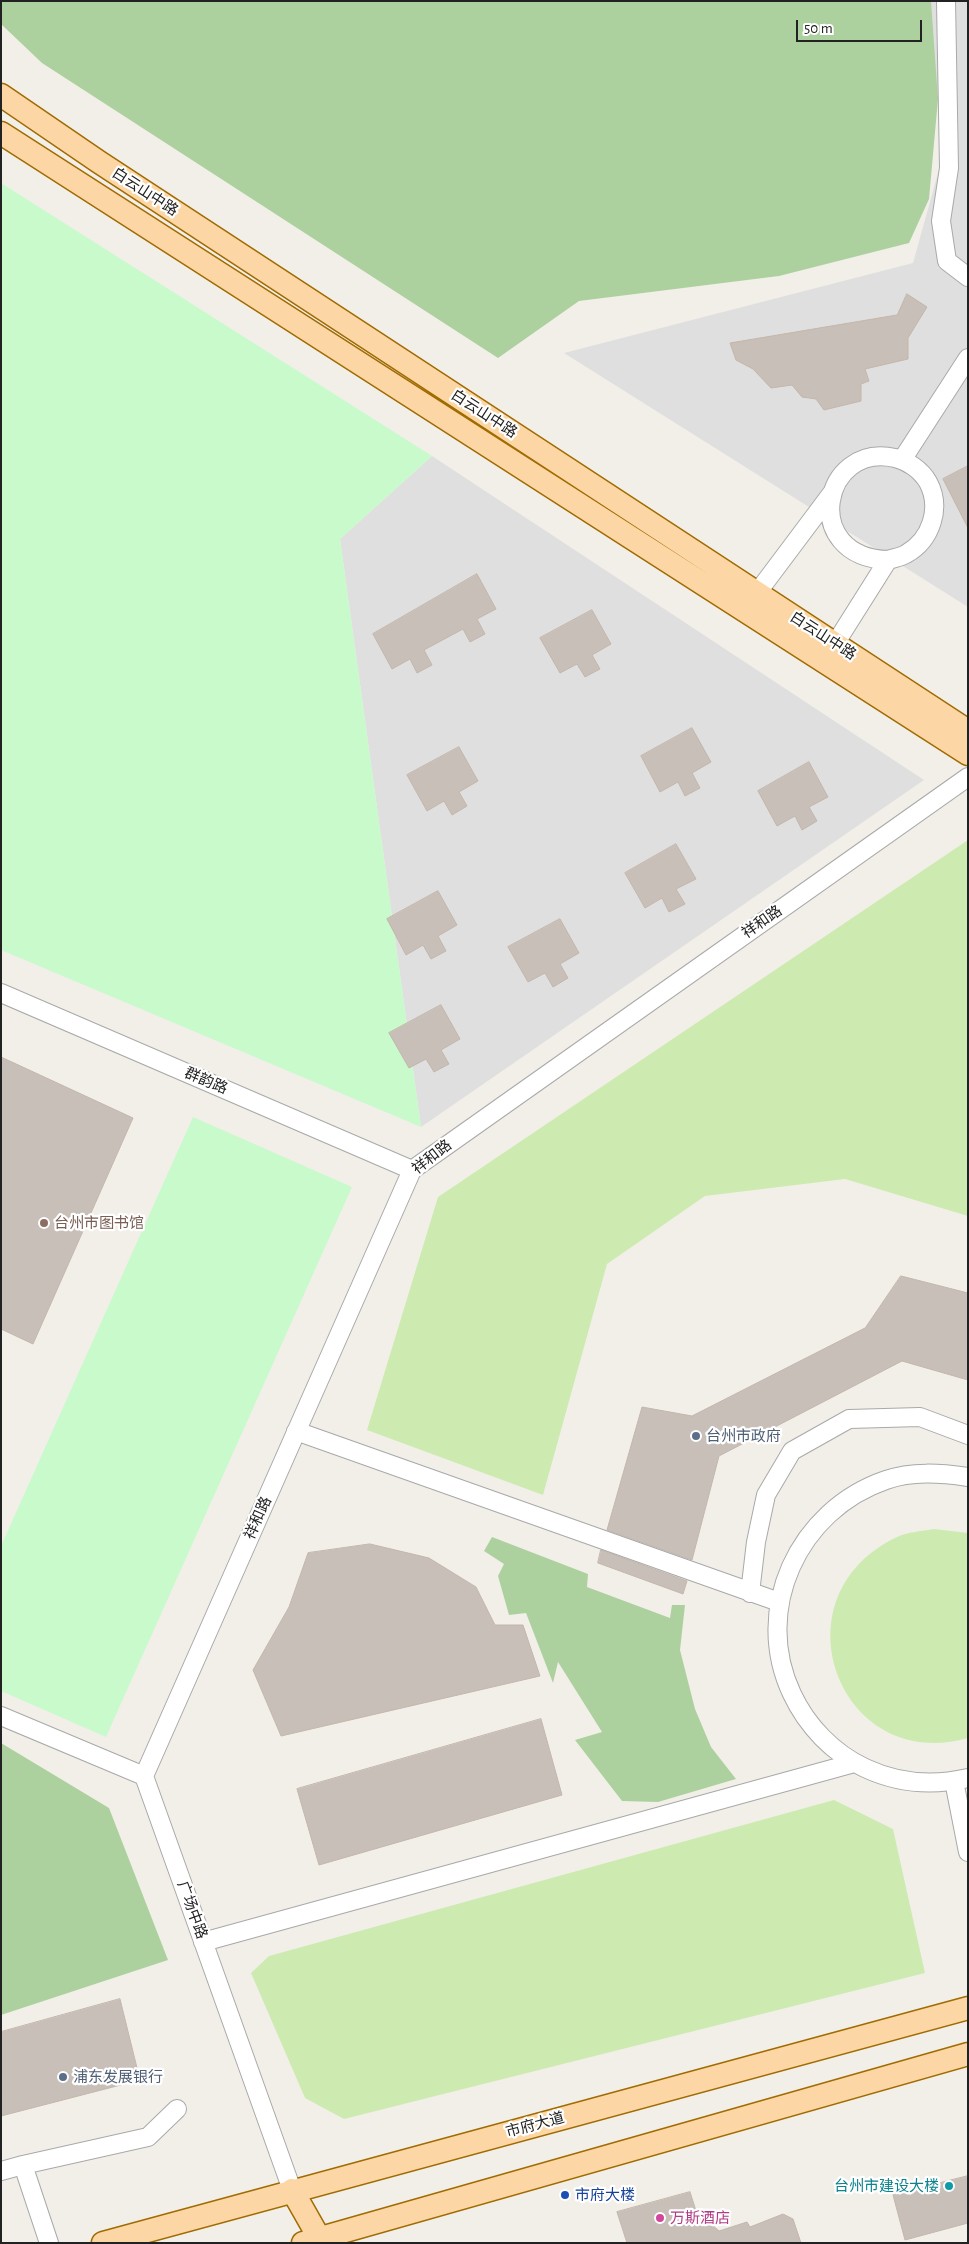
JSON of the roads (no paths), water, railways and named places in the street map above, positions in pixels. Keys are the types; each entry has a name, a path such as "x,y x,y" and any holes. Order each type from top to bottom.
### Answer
{"main road":[{"path":"1,78 98,162"},
{"name":"白云山中路","path":"1,95 98,162 968,731"},
{"name":"白云山中路","path":"1,133 968,754"},
{"name":"市府大道","path":"103,2243 292,2190 968,2008"},
{"path":"292,2190 311,2241 968,2054"}],"street":[{"path":"946,1 948,168 941,221 947,261 968,277"},
{"path":"902,460 968,358"},
{"path":"757,593 832,492 840,477 852,465 868,457 885,456 902,460 917,468 928,482 934,498 934,515 929,531 919,545 905,555 888,560 871,559 854,553 842,541 833,526 830,510 832,492"},
{"path":"835,644 888,560"},
{"name":"祥和路","path":"144,1776 412,1170 968,777"},
{"name":"群韵路","path":"1,993 412,1170"},
{"path":"750,1593 756,1542 766,1495 792,1451 848,1419 920,1417 968,1435"},
{"path":"296,1432 779,1602"},
{"path":"968,1477 943,1474 914,1474 886,1480 860,1491 836,1506 816,1526 799,1549 786,1574 779,1602 776,1628 779,1655 797,1706 812,1728 832,1747 854,1762 877,1773 902,1780 928,1783 961,1780 968,1852"},
{"path":"1,1716 144,1776"},
{"path":"203,1942 854,1762"},
{"name":"广场中路","path":"144,1776 292,2190"},
{"path":"1,2171 148,2137 177,2109"},
{"path":"24,2165 49,2243"}],"place":[{"name":"台州市图书馆","path":"44,1223"},
{"name":"台州市政府","path":"696,1436"},
{"name":"浦东发展银行","path":"63,2077"},
{"name":"台州市建设大楼","path":"949,2186"},
{"name":"市府大楼","path":"565,2195"},
{"name":"万斯酒店","path":"660,2218"}]}
